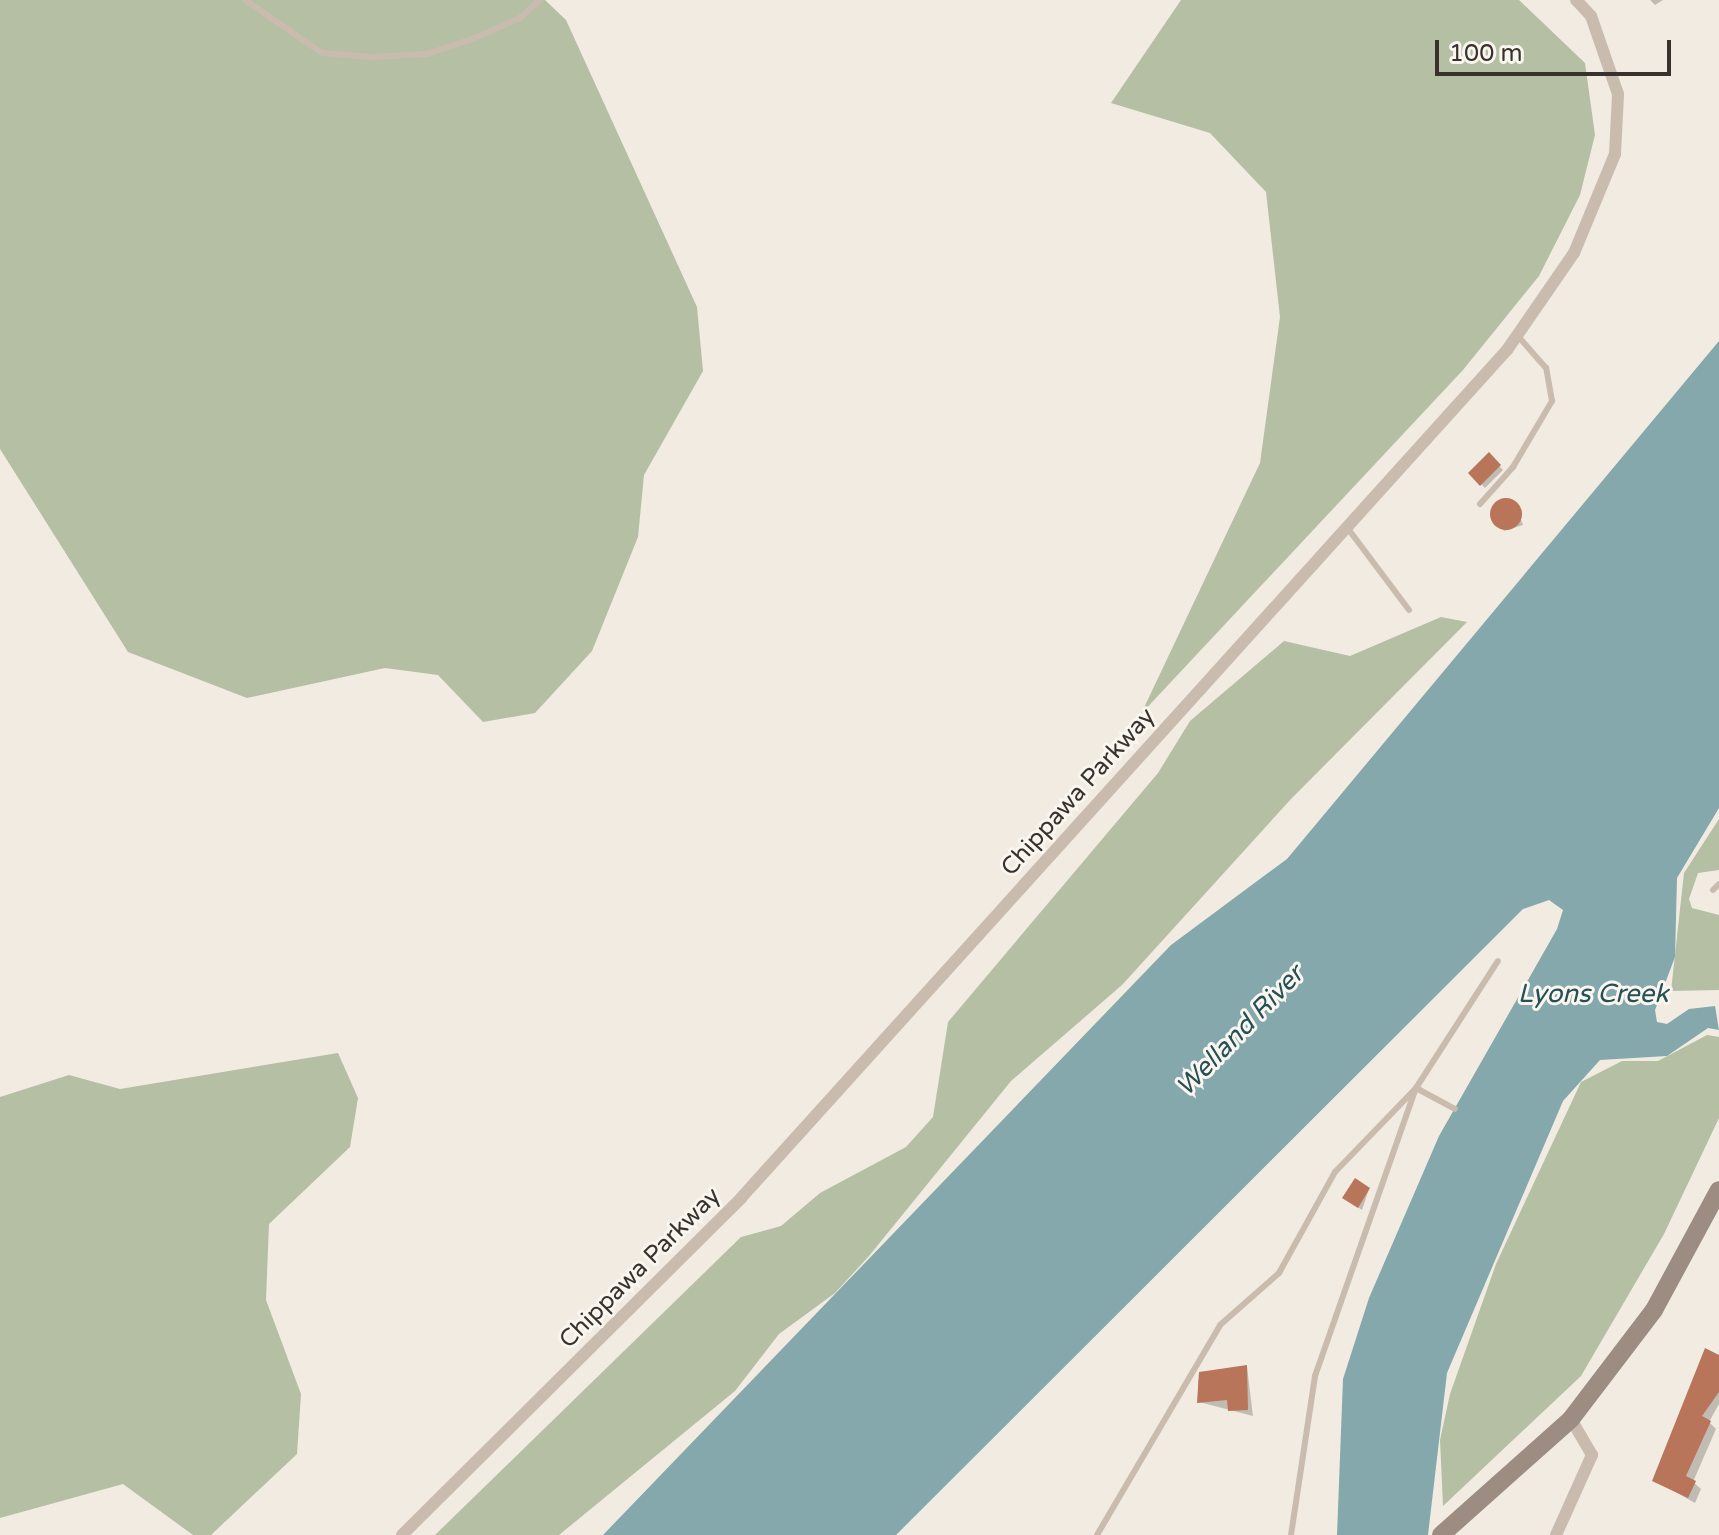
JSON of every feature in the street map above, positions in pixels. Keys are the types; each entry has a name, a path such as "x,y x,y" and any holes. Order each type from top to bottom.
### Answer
{"main road":[{"path":"1442,1534 1571,1419 1654,1310 1719,1190"}],"street":[{"name":"Chippawa Parkway","path":"402,1535 741,1198 1517,335 1574,253 1615,154 1618,94 1591,16 1576,0"},
{"path":"1556,1535 1592,1455 1571,1419"}],"lane":[{"path":"245,0 322,53 371,57 427,54 475,38 540,0"},
{"path":"1480,504 1513,467 1552,401 1546,368 1517,335"},
{"path":"1344,524 1409,610"},
{"path":"1097,1535 1220,1325 1279,1273 1335,1172 1416,1088 1498,961"},
{"path":"1416,1088 1455,1109"},
{"path":"1291,1535 1315,1376 1416,1088"}],"green space":[{"path":"0,0 545,0 566,20 697,307 703,371 644,475 638,537 592,651 535,713 483,722 438,675 385,668 247,698 128,652 0,449"},
{"path":"1181,0 1519,0 1585,63 1595,135 1580,195 1539,276 1463,370 1141,714 1260,463 1280,317 1266,192 1210,133 1111,103"},
{"path":"1441,617 1467,622 1291,799 1122,985 1011,1081 869,1256 835,1293 779,1334 735,1391 559,1535 435,1535 741,1237 781,1226 820,1193 906,1147 933,1117 948,1022 1158,773 1190,721 1284,641 1350,656"},
{"path":"1719,819 1719,870 1698,873 1689,899 1692,908 1719,915 1719,990 1671,991 1684,873"},
{"path":"1707,1035 1719,1037 1719,1118 1664,1234 1581,1376 1443,1506 1440,1440 1450,1394 1496,1264 1581,1082 1622,1061 1658,1061"},
{"path":"338,1053 358,1098 350,1147 269,1224 266,1300 301,1394 297,1454 211,1535 193,1535 123,1484 0,1518 0,1097 69,1075 120,1089"}],"water":[{"path":"1719,341 1719,808 1677,878 1675,957 1655,1010 1657,1022 1667,1024 1689,1009 1715,1006 1719,1030 1708,1028 1667,1056 1600,1060 1563,1101 1447,1373 1428,1535 1337,1535 1343,1379 1369,1298 1439,1136 1557,929 1563,910 1549,900 1523,909 896,1535 603,1535 1171,945 1287,859"}],"building":[{"path":"1489,452 1501,465 1480,486 1468,473"},
{"path":"1506,498 1517,503 1522,514 1517,525 1506,530 1495,525 1490,514 1495,503"},
{"path":"1355,1178 1370,1188 1358,1208 1342,1198"},
{"path":"1705,1348 1719,1355 1719,1392 1702,1416 1711,1421 1686,1476 1696,1481 1688,1498 1652,1481"},
{"path":"1247,1365 1248,1410 1228,1411 1227,1400 1197,1403 1199,1372"}],"water label":[{"name":"Lyons Creek","path":"1593,994"},
{"name":"Welland River","path":"1240,1031"}]}
